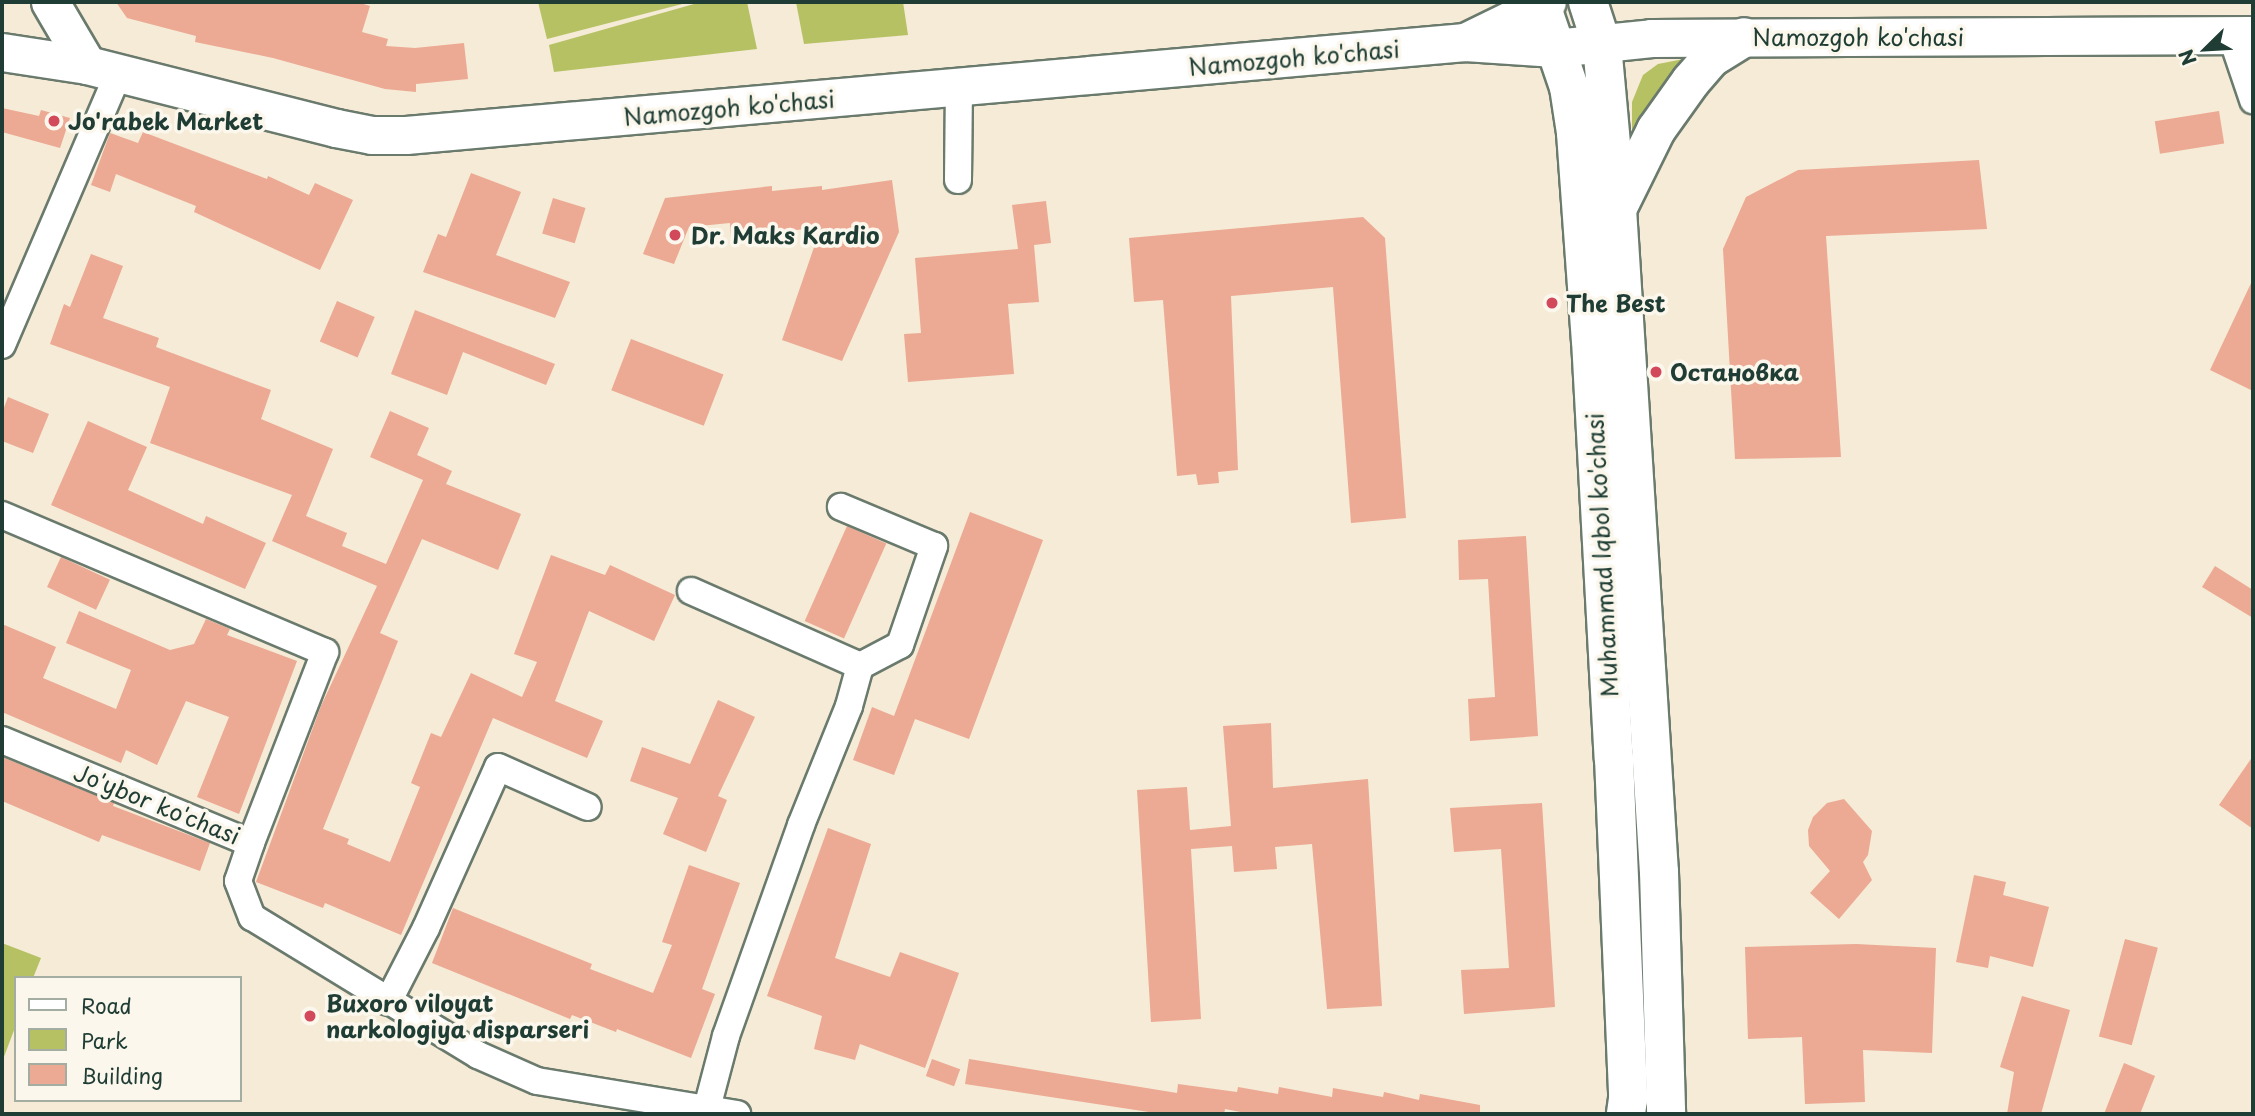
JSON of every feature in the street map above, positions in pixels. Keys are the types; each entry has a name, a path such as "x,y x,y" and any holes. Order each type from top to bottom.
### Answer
{"main road":[{"name":"Muhammad Iqbol ko'chasi","path":"1543,2 1569,87 1576,133 1590,326 1614,772 1628,1099 1626,1114"},
{"name":"Muhammad Iqbol ko'chasi","path":"1588,2 1602,45 1617,209 1659,872 1666,1114"},
{"path":"1617,209 1656,131 1690,81 1711,58 1744,37"}],"street":[{"path":"2,345 102,69 50,2"},
{"name":"Namozgoh ko'chasi","path":"1465,42 1543,2"},
{"path":"2242,35 2253,100"},
{"name":"Namozgoh ko'chasi","path":"2,52 102,69 336,128 395,135 657,115 1465,42 1555,48 1651,38 2242,35"},
{"path":"958,180 959,86"},
{"path":"707,1108 726,1036 801,825 849,706 860,666 900,645 934,546 841,507"},
{"path":"2,515 325,652 251,843"},
{"path":"691,591 860,666"},
{"name":"Jo'ybor ko'chasi","path":"2,740 251,843 238,881 252,917 478,1055 537,1081 737,1114"},
{"path":"388,1002 426,928 498,767 588,807"}],"green space":[{"path":"538,2 690,2 547,39"},
{"path":"701,2 747,2 757,49 554,72 549,45"},
{"path":"796,2 903,2 908,35 804,44"},
{"path":"1694,57 1632,153 1632,102 1643,75 1658,64"},
{"path":"2,943 41,958 34,976 14,976 14,1030 2,1062"}],"building":[{"path":"116,2 357,2 370,6 362,32 388,39 386,46 415,48 464,43 468,79 416,84 416,92 385,89 273,58 195,42 196,36 127,18"},
{"path":"2,108 39,116 41,110 70,118 60,148 2,132"},
{"path":"2219,111 2224,144 2160,154 2155,121"},
{"path":"143,132 267,179 268,176 309,195 315,183 353,200 320,270 194,212 196,206 116,174 110,192 91,185 110,133 138,143"},
{"path":"1979,160 1987,229 1826,236 1841,457 1735,459 1723,249 1746,197 1798,170"},
{"path":"471,173 521,192 496,255 570,282 555,318 423,272 438,234 446,237"},
{"path":"892,180 899,232 842,361 782,340 821,227 731,238 730,223 689,227 674,264 643,254 665,198 772,186 772,191 822,186 822,190"},
{"path":"553,198 586,208 575,243 542,233"},
{"path":"1046,201 1051,243 1034,245 1039,302 1008,304 1014,374 908,382 904,334 921,333 915,258 1018,249 1012,205"},
{"path":"1363,217 1385,238 1406,518 1351,523 1333,287 1231,296 1238,470 1218,472 1219,483 1198,485 1196,474 1177,476 1163,300 1134,302 1129,238"},
{"path":"91,254 123,266 103,318 159,338 156,347 271,390 261,419 333,449 306,516 347,533 342,546 386,564 423,480 370,457 390,411 429,428 417,455 452,471 446,484 521,514 498,570 422,539 380,633 398,641 323,829 349,839 347,844 390,862 420,787 411,783 431,733 441,737 471,673 522,697 537,662 514,654 551,555 605,575 610,565 675,595 654,641 589,611 555,701 603,721 587,758 493,718 401,935 325,903 323,908 256,882 321,706 377,586 272,541 292,495 150,443 170,387 50,344 64,304 70,307"},
{"path":"2253,279 2253,391 2210,370"},
{"path":"337,301 375,317 358,358 320,342"},
{"path":"415,310 555,364 546,385 463,352 447,395 391,374"},
{"path":"631,339 723,374 704,426 611,390"},
{"path":"8,397 49,414 33,453 2,441 2,413"},
{"path":"88,421 147,447 128,490 203,524 206,516 266,543 245,589 51,505"},
{"path":"970,512 1043,540 969,739 915,719 894,775 853,760 872,707 894,716"},
{"path":"847,526 886,543 844,638 805,621"},
{"path":"1526,536 1538,736 1470,741 1468,699 1495,697 1488,579 1459,580 1458,540"},
{"path":"61,557 110,580 96,610 47,587"},
{"path":"2215,566 2253,590 2253,618 2202,587"},
{"path":"79,611 170,650 194,644 206,619 230,629 227,635 297,661 239,814 197,797 229,717 186,701 157,765 126,750 121,763 2,712 2,624 56,647 43,678 116,709 131,670 66,643"},
{"path":"718,700 755,717 718,796 727,800 706,852 663,834 678,798 630,781 642,747 690,764"},
{"path":"1271,723 1273,788 1368,779 1382,1006 1327,1009 1312,844 1275,847 1277,869 1234,872 1232,846 1191,849 1201,1019 1151,1022 1137,790 1187,787 1190,830 1231,826 1223,726"},
{"path":"2253,756 2253,829 2219,805"},
{"path":"2,757 114,803 113,806 210,843 200,871 102,835 99,842 2,801"},
{"path":"1844,799 1872,831 1868,855 1863,862 1872,880 1839,919 1810,893 1830,871 1809,846 1808,830 1813,817 1827,803"},
{"path":"1542,803 1555,1007 1464,1014 1461,970 1509,968 1501,849 1454,852 1450,808"},
{"path":"828,828 871,844 835,958 890,977 900,952 959,973 925,1068 860,1044 855,1060 814,1049 822,1016 767,996"},
{"path":"689,865 740,883 702,989 715,994 691,1058 617,1029 616,1032 572,1015 570,1019 432,963 453,908 592,964 590,969 653,993 672,945 662,942"},
{"path":"1974,875 2006,882 2003,895 2049,907 2033,967 1990,956 1988,968 1956,962"},
{"path":"2125,939 2158,948 2132,1045 2099,1037"},
{"path":"1856,944 1936,948 1932,1053 1863,1050 1865,1102 1805,1104 1802,1037 1748,1039 1745,947"},
{"path":"2022,996 2070,1010 2041,1114 2007,1114 2014,1072 2000,1067"},
{"path":"932,1059 960,1069 954,1086 926,1076"},
{"path":"969,1059 1177,1093 1178,1084 1237,1092 1238,1087 1278,1094 1279,1087 1332,1097 1333,1088 1383,1097 1384,1092 1419,1100 1420,1094 1480,1105 1480,1114 1251,1114 1225,1109 1224,1114 1162,1114 965,1084"},
{"path":"2124,1063 2155,1076 2140,1114 2104,1114"}],"place":[{"name":"Jo'rabek Market","path":"54,121"},
{"name":"Dr. Maks Kardio","path":"675,235"},
{"name":"The Best","path":"1552,303"},
{"name":"Остановка","path":"1656,372"},
{"name":"Buxoro viloyat narkologiya disparseri","path":"310,1016"}]}
